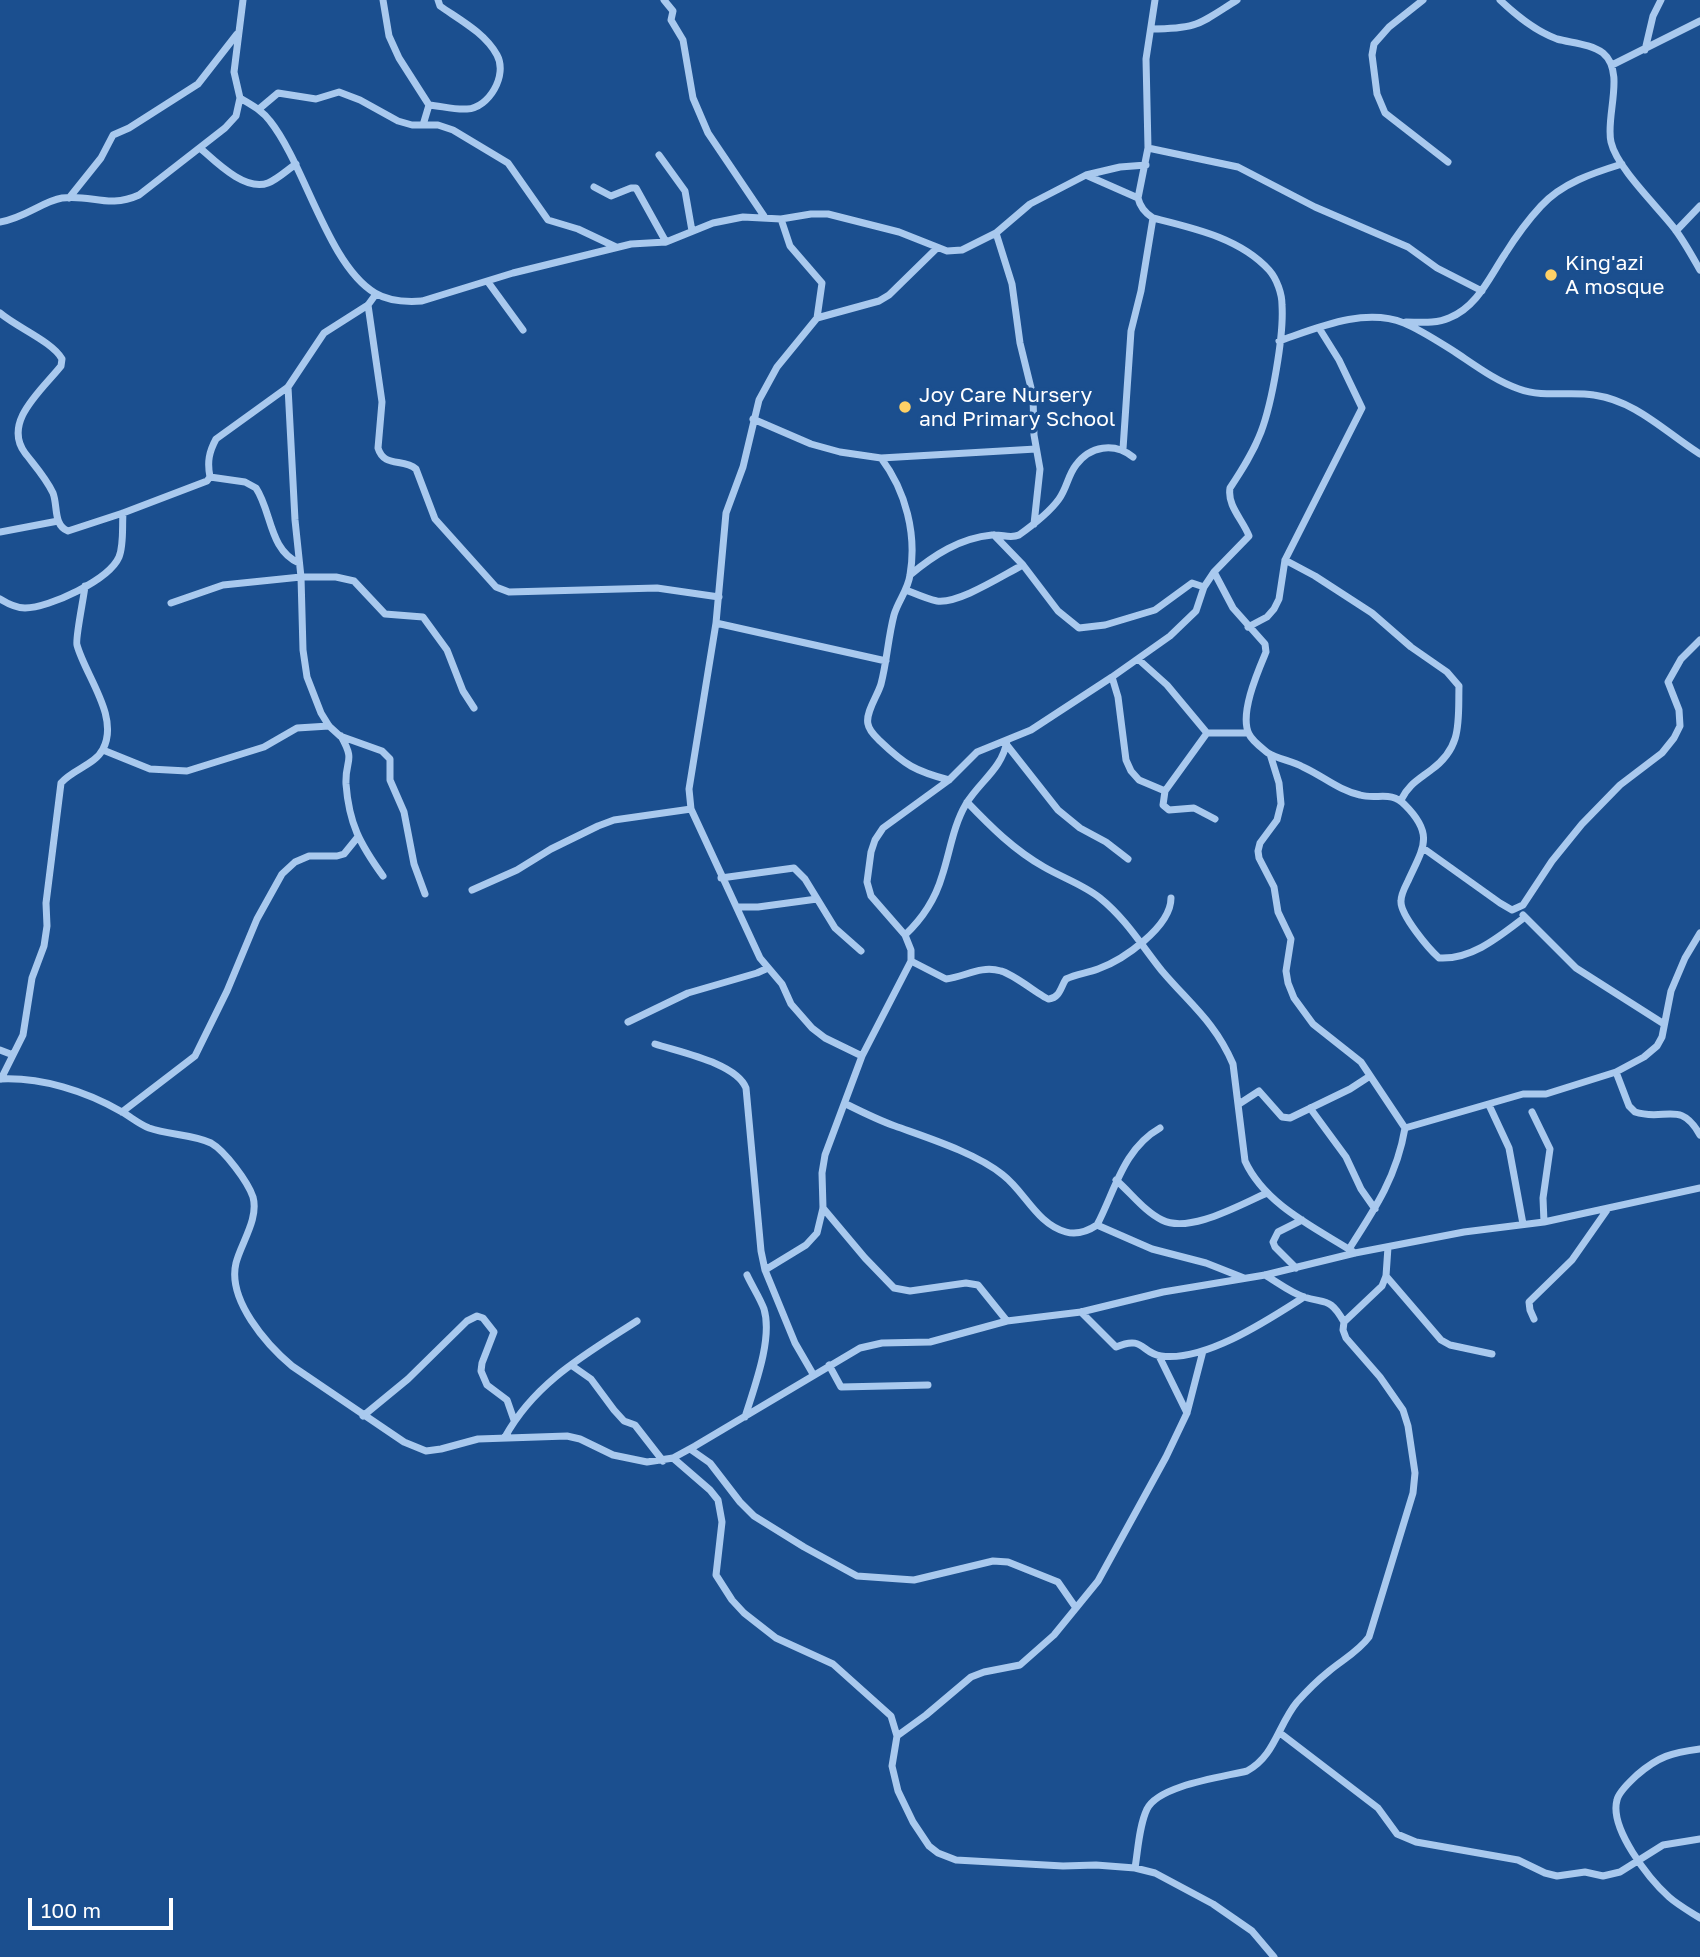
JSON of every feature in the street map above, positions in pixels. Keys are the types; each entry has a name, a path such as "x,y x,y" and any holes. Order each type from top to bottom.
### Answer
{"street":[{"path":"0,222 26,215 59,198 114,202 139,195 225,128 236,116 240,99 234,72 243,0"},
{"path":"383,0 389,36 399,58 429,105 423,125"},
{"path":"429,105 467,109 479,106 491,94 499,80 501,67 497,55 485,40 440,6 438,0"},
{"path":"664,0 673,11 671,19 683,40 693,98 708,133 764,216"},
{"path":"765,1270 806,1245 817,1233 823,1209 822,1173 825,1155 862,1056 911,961 911,950 905,935 871,896 867,882 874,840 883,828 949,780 977,752 1007,742 1049,719 1170,635 1196,611 1204,587 1214,572 1249,537 1230,501 1230,488 1251,456 1262,429 1273,384 1282,304 1278,284 1271,272 1258,260 1210,233 1153,218 1140,204 1138,198 1148,148 1146,59 1155,0"},
{"path":"1151,29 1189,28 1202,23 1237,0"},
{"path":"1423,0 1389,27 1374,44 1372,55 1377,94 1385,113 1448,162"},
{"path":"1500,0 1538,31 1605,54 1612,65 1615,89 1610,124 1611,143 1622,164 1676,231 1700,270"},
{"path":"1645,50 1653,16 1661,0"},
{"path":"1612,65 1700,21"},
{"path":"69,198 101,158 113,135 129,128 198,84 238,34"},
{"path":"259,109 278,93 316,99 339,92 398,121 438,125 453,130 508,163 548,220 578,229 617,247"},
{"path":"240,99 259,109 279,134 335,246 354,273 376,294 408,302 422,301 617,247 666,242 730,218 764,216 781,219 811,214 843,217 908,235 947,251 962,250 996,233 1030,204 1086,175 1120,167 1146,165"},
{"path":"200,148 238,178 257,184 265,185 296,164"},
{"path":"1148,148 1238,167 1315,206 1408,247 1437,268 1482,291"},
{"path":"659,155 685,191 692,231"},
{"path":"1279,341 1319,328 1365,318 1402,322 1450,318 1465,309 1482,291 1506,252 1542,205 1562,189 1589,175 1622,164"},
{"path":"1086,175 1138,198"},
{"path":"594,187 611,196 636,188 666,242"},
{"path":"1676,231 1700,206"},
{"path":"1123,449 1131,331 1141,291 1153,218"},
{"path":"781,219 790,246 822,283 817,318 777,367 759,401 743,467 726,513 716,623 691,770 691,809 760,958 782,984 792,1004 812,1028 825,1038 862,1056"},
{"path":"996,233 1012,284 1020,343 1033,396 1040,470 1034,524"},
{"path":"817,318 879,301 889,295 937,248"},
{"path":"488,282 523,330"},
{"path":"0,313 11,323 55,350 62,359 61,366 21,417 17,431 18,441 24,452 47,481 54,496 58,521 68,531 204,484 210,477 208,459 216,439 288,387 324,333 368,304 376,294"},
{"path":"368,304 382,402 378,448 380,454 388,461 409,464 416,469 435,519 496,587 509,592 657,588 719,597"},
{"path":"1402,322 1500,381 1522,391 1595,395 1635,408 1700,454"},
{"path":"1248,627 1267,617 1274,609 1279,599 1285,561 1362,408 1339,360 1319,328"},
{"path":"288,387 301,577 303,650 307,677 321,713 349,751 346,784 357,838 383,876"},
{"path":"753,419 811,444 840,452 881,458 1036,449"},
{"path":"910,575 942,551 960,543 993,535 1014,537 1034,524 1053,507 1076,465 1100,447 1123,449 1133,457"},
{"path":"881,458 901,493 912,534 910,575 895,611 886,662 867,718 868,725 876,737 903,763 915,770 949,780"},
{"path":"210,477 245,482 256,488 277,542 283,552 299,564"},
{"path":"0,599 14,606 27,608 66,596 104,574 119,556 123,513"},
{"path":"0,531 58,521"},
{"path":"993,535 1023,565 1058,611 1073,624 1084,629 1155,610 1192,583 1204,587"},
{"path":"1285,561 1315,576 1372,613 1417,652 1447,672 1459,686 1458,732 1455,744 1439,765 1408,786 1401,800"},
{"path":"906,590 938,601 946,601 966,594 1023,565"},
{"path":"1214,572 1233,608 1265,644 1266,652 1248,704 1248,733"},
{"path":"171,603 223,585 301,577 337,577 355,581 385,614 423,617 447,650 463,691 474,708"},
{"path":"85,586 76,644 97,689 105,716 107,737 103,750 61,783 46,903 44,946 32,978 23,1035 1,1079 23,1078 48,1083 92,1097 147,1128 211,1143 232,1164 249,1189 254,1206 236,1264 235,1278 240,1299 251,1320 276,1353 363,1416 404,1442 426,1451 478,1439 567,1436 631,1460 663,1461 690,1449 860,1348 882,1343 930,1342 1007,1321 1081,1311 1163,1292 1265,1275 1352,1251 1464,1232 1545,1222 1700,1188"},
{"path":"716,623 886,662"},
{"path":"1423,848 1500,903 1512,909 1518,908 1582,824 1620,785 1662,753 1674,738 1680,726 1679,710 1668,682 1681,659 1700,640"},
{"path":"1138,659 1167,685 1207,733"},
{"path":"1112,677 1118,697 1126,760 1130,771 1139,780 1165,791"},
{"path":"103,750 150,769 187,771 264,747 297,728 329,726"},
{"path":"1207,733 1248,733 1270,754 1313,771 1344,791 1364,796 1393,796 1401,800 1421,823 1424,831 1423,848 1400,903 1404,913 1439,958 1451,959 1475,951 1498,938 1525,917"},
{"path":"1207,733 1165,791 1163,804 1169,810 1194,808 1215,818"},
{"path":"340,736 383,751 390,759 390,780 404,812 414,864 425,894"},
{"path":"905,935 918,923 931,904 942,879 958,821 967,802 1001,761 1007,742"},
{"path":"1007,742 1058,810 1080,828 1111,845 1128,859"},
{"path":"1270,754 1279,783 1281,804 1277,820 1260,843 1258,851 1274,887 1278,912 1291,939 1287,983 1294,998 1313,1024 1355,1057 1401,1118 1405,1128 1390,1182 1352,1251"},
{"path":"967,802 991,828 1024,855 1100,898 1203,1014 1233,1064 1245,1161 1249,1171 1267,1193 1302,1220 1352,1251"},
{"path":"472,890 489,880 517,870 562,843 614,820 691,809"},
{"path":"122,1112 195,1056 227,991 257,919 282,874 295,862 309,856 345,854 357,838"},
{"path":"721,878 794,868 805,879 835,928 861,951"},
{"path":"911,961 946,979 972,971 999,970 1018,978 1043,998 1051,999 1057,996 1066,979 1099,969 1142,943 1168,914 1171,898"},
{"path":"737,907 817,899"},
{"path":"1518,908 1576,968 1664,1024"},
{"path":"1405,1128 1523,1094 1546,1094 1616,1072 1644,1057 1657,1046 1662,1037 1671,991 1685,958 1700,933"},
{"path":"628,1022 688,993 768,968"},
{"path":"654,1044 732,1071 744,1081 747,1088 765,1270 795,1343 813,1374"},
{"path":"0,1050 13,1055"},
{"path":"1616,1072 1629,1105 1635,1112 1680,1114 1688,1117 1700,1135"},
{"path":"1239,1104 1259,1091 1285,1118 1350,1089 1370,1076"},
{"path":"846,1104 941,1143 993,1168 1004,1175 1044,1220 1066,1232 1078,1233 1097,1225 1116,1180 1139,1144 1160,1128"},
{"path":"1489,1105 1509,1148 1523,1224"},
{"path":"1310,1108 1346,1157 1361,1189 1375,1209"},
{"path":"1532,1112 1550,1149 1543,1198 1545,1222"},
{"path":"1116,1180 1153,1215 1170,1223 1191,1223 1267,1193"},
{"path":"823,1209 894,1288 910,1291 965,1283 978,1285 1007,1321"},
{"path":"1534,1319 1529,1302 1572,1260 1607,1210"},
{"path":"1296,1268 1275,1247 1274,1238 1278,1232 1302,1220"},
{"path":"1097,1225 1152,1249 1206,1263 1246,1279"},
{"path":"1135,1868 1146,1812 1156,1798 1247,1771 1264,1759 1297,1702 1329,1671 1362,1647 1370,1637 1413,1493 1415,1474 1403,1410 1380,1377 1346,1338 1343,1330 1344,1322 1382,1286 1387,1276 1388,1247"},
{"path":"745,1417 765,1344 766,1330 764,1311 747,1275"},
{"path":"1265,1275 1304,1297 1331,1304 1344,1322"},
{"path":"1387,1276 1441,1340 1450,1345 1492,1354"},
{"path":"1159,1356 1203,1351 1233,1339 1304,1297"},
{"path":"1081,1311 1116,1347 1126,1343 1140,1344 1159,1356 1187,1413"},
{"path":"363,1416 408,1378 467,1321 477,1317 483,1318 494,1332 482,1363 484,1379 487,1385 507,1400 514,1420"},
{"path":"505,1437 514,1420 538,1391 571,1365 637,1321"},
{"path":"897,1736 971,1678 984,1672 1010,1668 1028,1659 1054,1635 1098,1581 1187,1413 1203,1351"},
{"path":"571,1365 591,1379 614,1410 624,1420 635,1425 663,1461"},
{"path":"829,1365 841,1387 928,1385"},
{"path":"690,1449 710,1463 754,1516 857,1576 914,1580 993,1561 1008,1562 1058,1582 1076,1608"},
{"path":"673,1458 718,1500 722,1522 716,1575 732,1600 776,1638 833,1664 891,1716 897,1736 892,1766 898,1791 913,1822 929,1846 956,1860 1135,1868 1155,1873 1213,1904 1252,1931 1274,1957"},
{"path":"1280,1733 1378,1808 1397,1834 1405,1839 1518,1860 1557,1876 1585,1872 1611,1876 1663,1845 1700,1839"},
{"path":"1700,1749 1671,1753 1656,1760 1628,1784 1617,1798 1623,1835 1640,1861 1668,1896 1700,1917"}],"place":[{"name":"King'azi A mosque","path":"1551,275"},
{"name":"Joy Care Nursery and Primary School","path":"905,407"}]}
